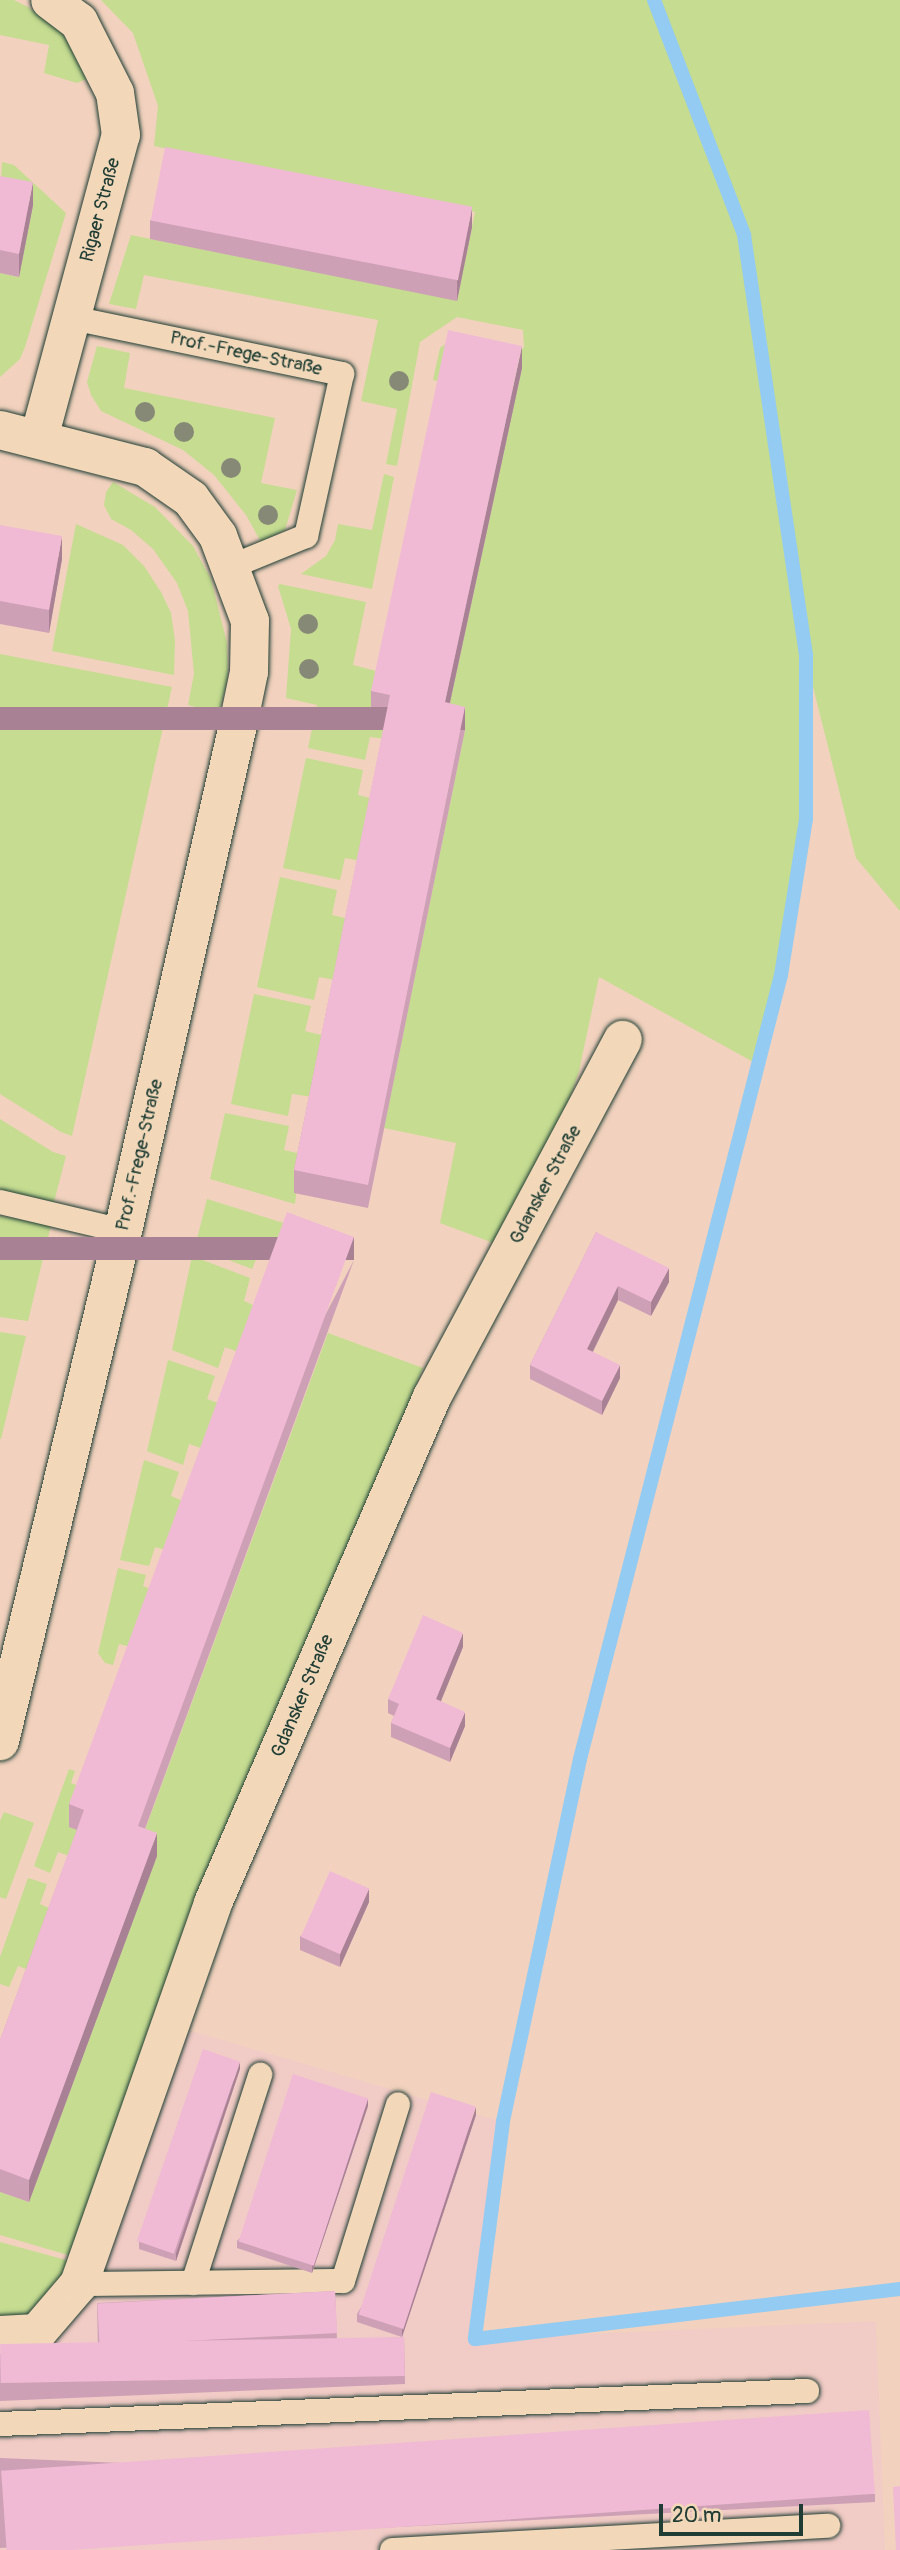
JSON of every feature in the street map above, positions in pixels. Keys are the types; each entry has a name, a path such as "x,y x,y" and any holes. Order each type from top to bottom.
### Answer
{"street":[{"name":"Rigaer Straße","path":"39,438 121,135 115,93 79,22 50,0"},
{"name":"Prof.-Frege-Straße","path":"0,430 145,467 191,499 218,536 250,621 249,672 123,1231 0,1741"},
{"name":"Gdansker Straße","path":"0,2335 37,2333 79,2284 213,1903 432,1396 623,1041"}],"lane":[{"name":"Prof.-Frege-Straße","path":"72,318 342,374 306,536 230,567"},
{"path":"0,1202 123,1231"},
{"path":"193,2283 260,2075"},
{"path":"79,2284 343,2281 398,2104"},
{"path":"0,2424 807,2391"},
{"path":"392,2550 828,2526"}],"shaded area":[{"path":"171,2025 503,2122 475,2339 876,2321 885,2550 0,2550 0,2335 37,2333"}],"green space":[{"path":"0,0 14,0 28,7 60,31 93,76 77,83 44,73 49,45 0,35"},
{"path":"101,0 900,0 900,911 856,858 806,659 806,819 781,975 757,1064 599,977 579,1071 552,1150 504,1247 440,1223 456,1143 384,1128 465,730 445,725 442,382 433,380 440,348 458,335 524,348 523,330 457,317 420,342 397,466 386,464 397,409 361,401 378,320 144,275 136,309 109,304 131,235 457,300 475,212 154,146 158,106 133,33"},
{"path":"2,162 14,165 66,213 25,347 20,359 0,377 0,273 19,277 0,198"},
{"path":"97,346 130,353 124,388 275,418 261,483 297,490 285,530 261,542 246,515 214,475 183,450 101,411 87,382"},
{"path":"384,474 394,477 372,589 301,574 326,556 335,540 338,524 372,530"},
{"path":"113,482 155,507 193,546 211,579 227,643 228,677 219,713 188,705 194,674 188,611 177,583 153,549 131,530 111,519 104,505 106,492"},
{"path":"76,524 123,545 144,566 161,592 171,613 175,641 174,675 52,651"},
{"path":"280,584 366,602 353,665 380,672 390,718 386,739 370,737 365,760 308,748 317,705 286,698 291,629 278,586"},
{"path":"0,654 172,687 72,1136 0,1094"},
{"path":"306,758 363,770 358,795 374,799 361,861 345,858 340,880 283,868"},
{"path":"280,877 337,890 332,915 349,919 336,980 319,977 314,1000 257,987"},
{"path":"254,994 311,1006 305,1031 325,1036 313,1097 292,1094 288,1116 231,1104"},
{"path":"225,1113 289,1126 284,1150 301,1154 295,1204 210,1179"},
{"path":"0,1119 53,1152 66,1156 54,1202 0,1190"},
{"path":"207,1199 290,1225 279,1255 260,1250 252,1269 195,1247"},
{"path":"0,1216 51,1225 28,1321 0,1317"},
{"path":"192,1256 250,1278 244,1301 260,1308 243,1354 225,1347 218,1368 172,1350"},
{"path":"0,1332 26,1336 1,1439 0,1439"},
{"path":"328,1333 423,1368 259,1773 78,2258 0,2235 0,2192 29,2202 156,1856 138,1849"},
{"path":"168,1360 215,1376 207,1399 224,1405 207,1450 189,1444 183,1465 147,1451"},
{"path":"144,1460 179,1472 171,1496 188,1503 170,1551 155,1547 149,1566 120,1560"},
{"path":"118,1568 146,1575 143,1586 155,1591 135,1648 119,1644 113,1665 105,1663 98,1653"},
{"path":"69,1769 75,1771 71,1783 83,1788 84,1833 75,1858 58,1852 50,1873 34,1866"},
{"path":"4,1812 34,1823 6,1899 0,1897 0,1821"},
{"path":"28,1878 47,1884 40,1904 56,1911 34,1972 18,1966 9,1987 0,1984 0,1957"},
{"path":"0,2242 77,2263 53,2309 0,2325"}],"building":[{"path":"165,147 472,207 458,280 151,221"},
{"path":"0,176 33,182 19,254 0,250"},
{"path":"448,330 522,346 445,702 465,707 368,1185 294,1170 390,695 371,691"},
{"path":"0,525 62,536 49,610 0,601"},
{"path":"287,1212 354,1237 138,1826 157,1833 29,2180 0,2169 0,2040 84,1810 69,1804"},
{"path":"596,1232 669,1268 651,1302 618,1286 587,1349 620,1365 602,1401 530,1365"},
{"path":"423,1615 463,1633 436,1699 465,1712 450,1748 391,1723 399,1704 388,1699"},
{"path":"330,1871 369,1888 340,1954 301,1937"},
{"path":"203,2049 240,2062 174,2254 137,2241"},
{"path":"293,2074 368,2098 314,2266 239,2241"},
{"path":"431,2092 476,2107 403,2329 359,2315"},
{"path":"335,2291 337,2333 100,2345 97,2303"},
{"path":"404,2337 405,2376 1,2383 0,2344"},
{"path":"869,2410 875,2494 71,2550 7,2550 1,2471"},
{"path":"900,2486 900,2550 896,2550 893,2487"}],"waterway":[{"path":"654,0 744,235 806,655 806,819 781,975 580,1759 503,2122 475,2339 900,2289"}]}
